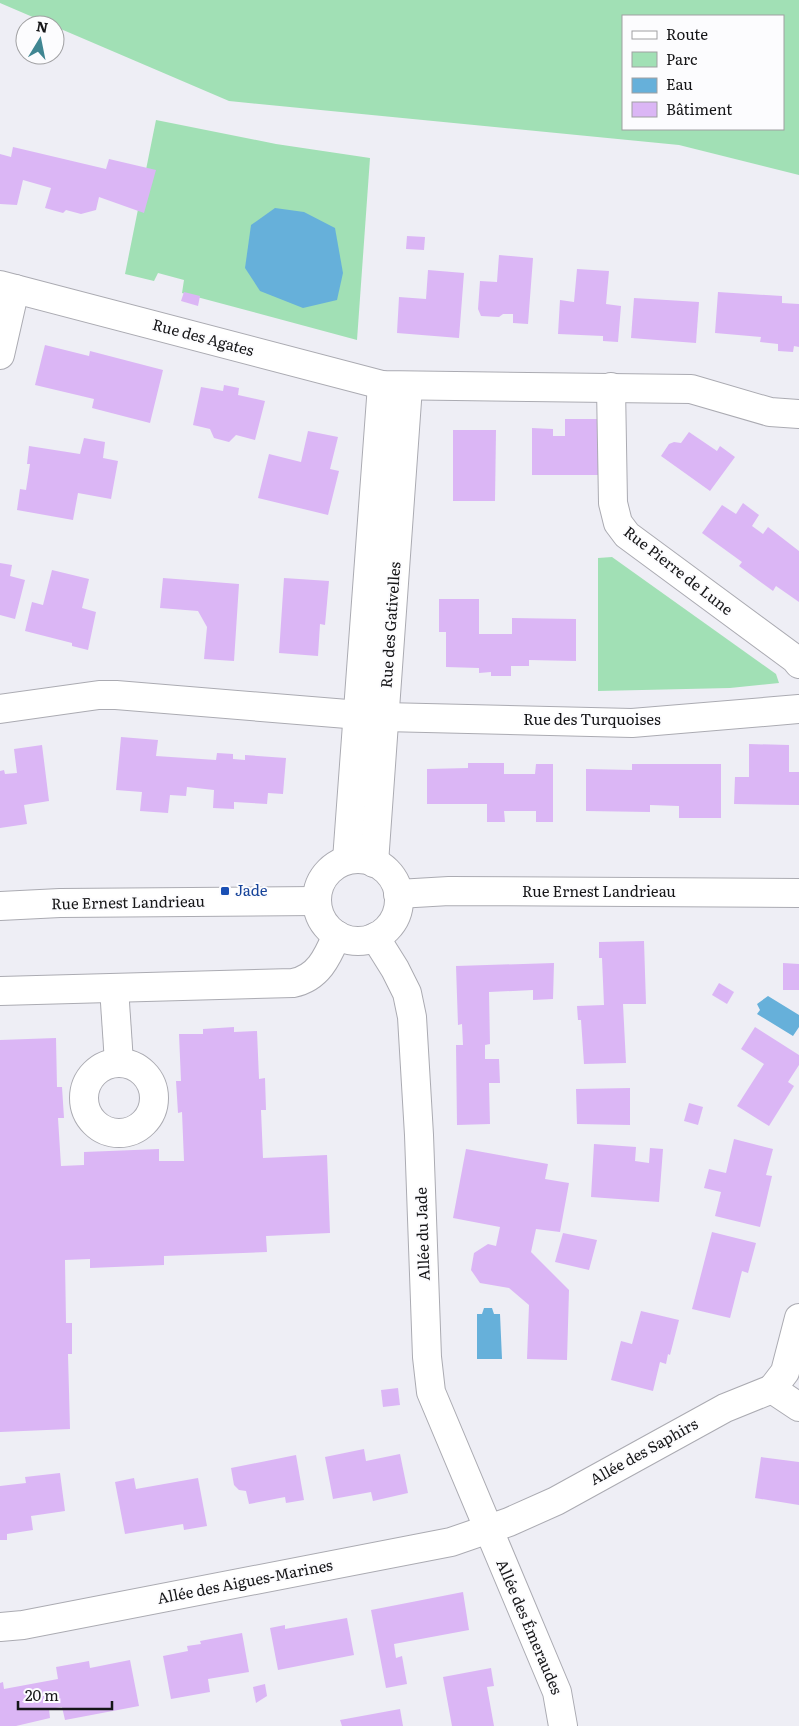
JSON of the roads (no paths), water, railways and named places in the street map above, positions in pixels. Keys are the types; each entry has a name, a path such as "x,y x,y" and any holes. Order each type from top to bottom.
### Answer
{"street":[{"path":"0,355 7,287"},
{"name":"Rue des Agates","path":"7,287 395,386"},
{"path":"395,386 691,389 770,412 799,414"},
{"name":"Rue des Gativelles","path":"347,860 371,716 395,386"},
{"name":"Rue Pierre de Lune","path":"612,387 613,503 618,523 634,540 788,653 799,664"},
{"path":"0,709 116,695 371,716"},
{"name":"Rue des Turquoises","path":"371,716 632,723 799,709"},
{"name":"Rue des Gativelles","path":"371,716 374,863"},
{"path":"347,860 361,860 374,863 386,870 394,881 398,894 398,907 394,920 386,930 362,941 349,940 337,936 327,927 320,915 317,901 319,887 325,875 335,866 347,860"},
{"name":"Rue Ernest Landrieau","path":"398,894 449,891 799,893"},
{"name":"Rue Ernest Landrieau","path":"0,906 60,903 317,901"},
{"path":"0,991 293,983 306,980 317,972 337,936"},
{"name":"Allée du Jade","path":"374,937 399,977 407,994 412,1017 419,1135 427,1357 432,1392 488,1529"},
{"path":"114,988 119,1062"},
{"path":"799,1318 785,1372 772,1390 799,1407"},
{"name":"Allée des Saphirs","path":"488,1529 556,1501 724,1408 772,1390"},
{"name":"Allée des Aigues-Marines","path":"0,1627 23,1626 451,1542 488,1529"},
{"name":"Allée des Émeraudes","path":"488,1529 557,1692 563,1726"}],"water":[{"path":"275,208 304,212 335,228 343,273 337,300 303,308 260,291 245,268 251,225"},
{"path":"768,996 799,1015 799,1027 793,1036 757,1014 760,1010 757,1004"},
{"path":"484,1308 492,1308 494,1314 500,1314 502,1359 477,1359 477,1314 482,1314"}],"place":[{"name":"Jade","path":"225,891"}]}
